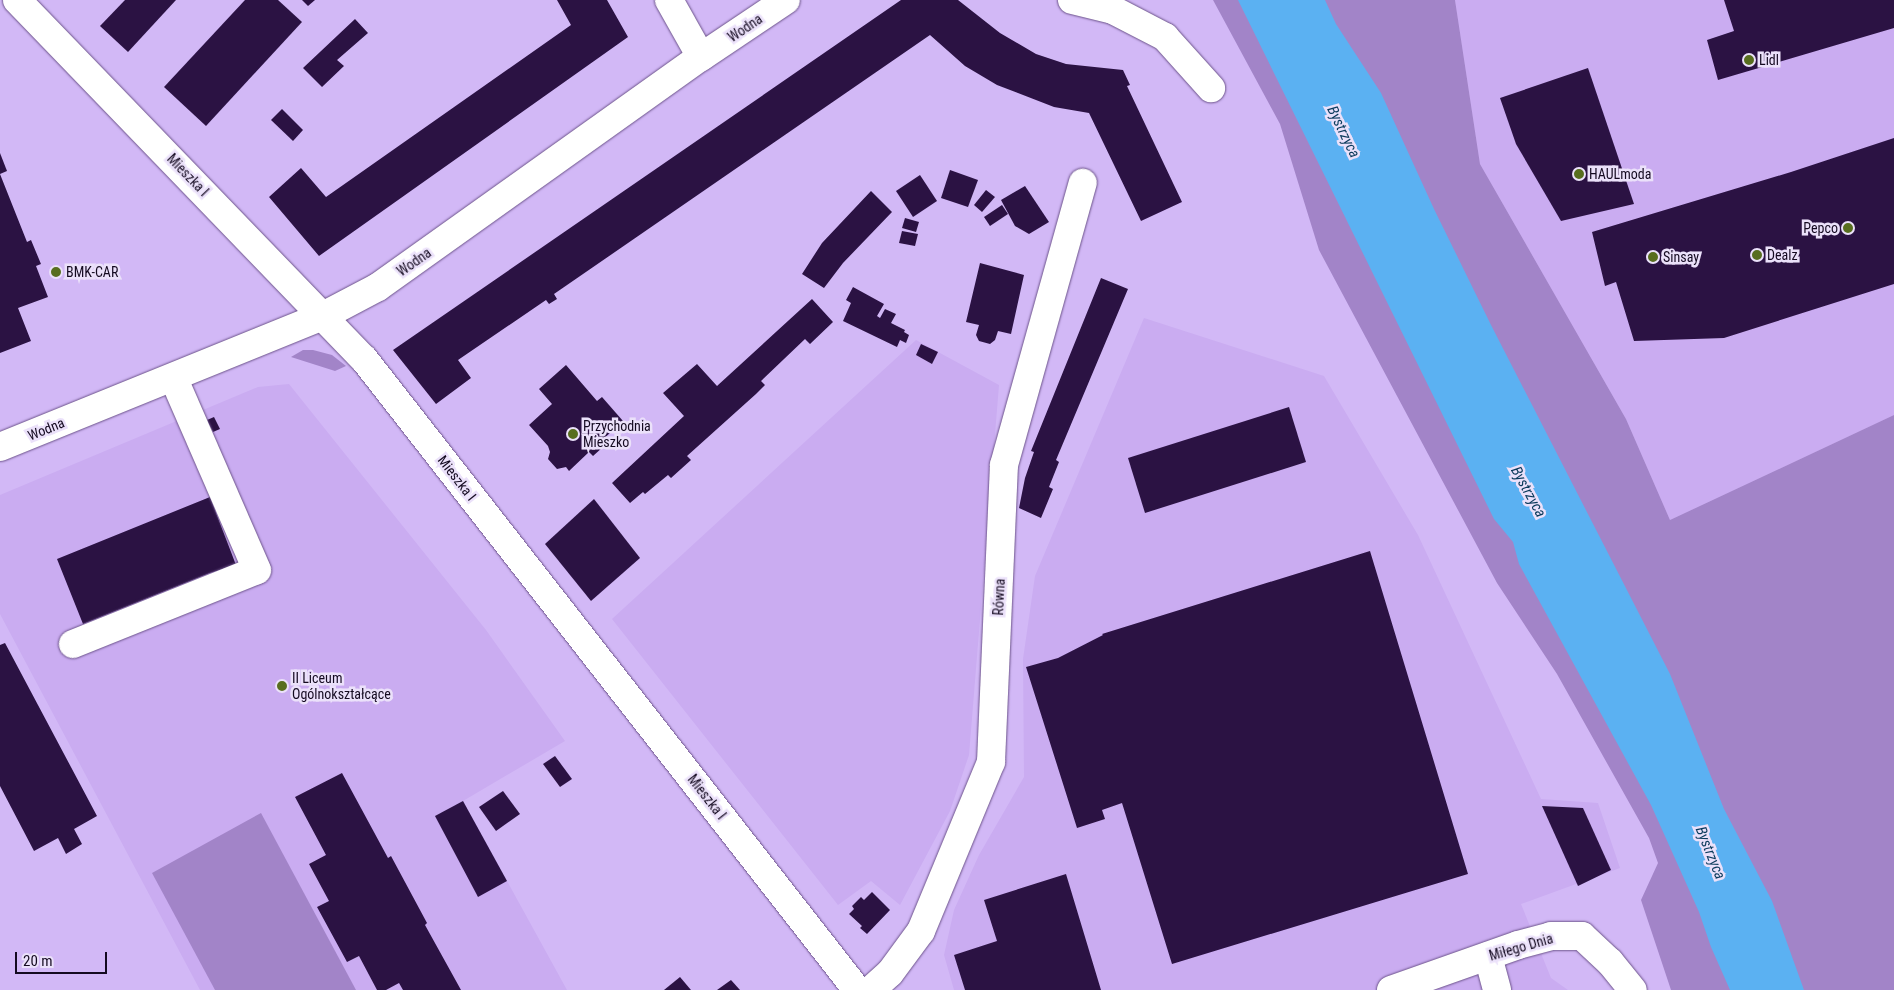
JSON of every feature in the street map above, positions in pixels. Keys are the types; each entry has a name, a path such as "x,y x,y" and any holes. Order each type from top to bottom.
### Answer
{"street":[{"name":"Mieszka I","path":"18,0 323,316 376,375 857,990"},
{"path":"669,0 701,57"},
{"name":"Wodna","path":"0,447 323,316 378,287 701,57 786,0"},
{"path":"1072,0 1113,10 1165,37 1211,88"},
{"name":"Równa","path":"871,990 890,973 921,931 991,762 1004,465 1083,183"},
{"path":"73,644 257,570 173,377"},
{"name":"Miłego Dnia","path":"1391,990 1551,936 1582,936 1610,962 1633,990"},
{"path":"1488,956 1497,990"}],"shaded area":[{"path":"1213,0 1455,0 1480,164 1626,419 1670,520 1894,415 1894,990 1671,990 1641,900 1658,863 1649,838 1557,674 1497,583 1319,250 1280,124"},
{"path":"1455,0 1894,0 1894,415 1670,520 1626,419 1480,164"},
{"path":"1144,318 1324,376 1418,535 1541,799 1598,803 1620,868 1521,904 1551,978 1568,990 954,990 944,955 954,910 979,855 1024,777 1023,659 1035,576"},
{"path":"916,340 999,385 969,755 950,811 900,905 871,881 838,905 612,619"},
{"path":"303,350 313,350 332,355 346,366 335,371 291,357"},
{"name":"II Liceum Ogólnokształcące","path":"289,384 486,630 565,741 463,801 567,990 200,990 0,614 0,495 258,387"},
{"path":"261,813 356,990 215,990 152,873"}],"water":[{"name":"Bystrzyca","path":"1238,0 1325,0 1336,24 1381,93 1434,209 1491,325 1670,674 1724,809 1772,901 1804,990 1730,990 1711,947 1699,912 1651,805 1519,564 1513,542 1494,519"}],"building":[{"path":"125,0 176,0 128,52 100,26"},
{"path":"245,0 278,0 302,22 206,126 164,87"},
{"path":"302,0 315,0 308,6"},
{"path":"557,0 607,0 628,37 319,256 269,197 301,168 326,197 571,25"},
{"path":"901,0 958,0 1000,33 1036,54 1066,64 1123,70 1130,85 1127,86 1182,202 1141,221 1089,113 1054,107 997,85 965,66 930,35 554,294 557,299 549,304 546,300 458,360 471,378 436,404 393,350"},
{"name":"Lidl","path":"1724,0 1894,0 1894,28 1718,80 1707,40 1734,31"},
{"path":"355,19 368,33 337,60 344,66 322,87 303,68"},
{"name":"HAULmoda","path":"1588,68 1634,204 1561,221 1516,144 1500,98"},
{"path":"282,109 303,130 293,141 271,120"},
{"path":"1894,138 1894,284 1724,338 1634,341 1616,282 1605,286 1592,232 1791,172"},
{"path":"0,153 7,171 0,174"},
{"path":"950,170 978,180 968,207 941,198"},
{"path":"0,174 27,242 31,240 41,264 36,266 48,297 18,308 31,341 0,353"},
{"path":"920,175 937,201 913,217 896,191"},
{"path":"1025,186 1049,222 1029,234 1015,226 1001,200"},
{"path":"986,190 995,197 982,212 974,205"},
{"path":"871,191 892,212 843,263 824,288 802,274 822,243"},
{"path":"1002,205 1008,214 990,226 984,217"},
{"path":"905,218 919,222 916,232 902,228"},
{"path":"902,231 918,234 915,246 899,243"},
{"path":"980,263 1024,275 1011,334 998,331 995,340 990,344 979,341 976,335 979,325 966,322"},
{"path":"1101,278 1128,289 1056,460 1059,462 1049,487 1053,489 1041,518 1019,508 1025,478 1034,452 1031,451"},
{"path":"853,287 884,304 877,316 880,318 885,309 896,314 891,323 905,330 904,332 909,335 906,343 900,340 897,347 843,321 851,303 846,300"},
{"path":"812,299 833,322 810,344 805,339 761,381 765,385 687,456 691,460 671,478 668,475 645,494 643,492 630,503 612,483 684,416 663,393 697,364 717,386"},
{"path":"921,344 938,352 932,364 916,355"},
{"name":"Przychodnia Mieszko","path":"566,365 597,401 602,397 623,421 599,443 603,447 593,456 589,452 569,471 566,467 557,469 548,459 550,452 548,446 529,425 552,404 539,389"},
{"path":"1289,407 1306,462 1145,513 1128,458"},
{"path":"214,417 220,429 213,432 207,420"},
{"path":"210,497 236,565 210,573 83,624 57,559"},
{"path":"594,499 640,558 591,601 545,544"},
{"path":"1370,551 1468,874 1172,964 1122,803 1102,810 1105,819 1077,828 1026,667 1058,658 1102,634"},
{"path":"5,643 97,816 74,829 82,844 66,854 58,838 34,851 0,786 0,645"},
{"path":"555,756 572,779 560,787 543,764"},
{"path":"342,773 388,858 391,856 427,923 425,925 461,990 403,990 399,983 386,990 377,990 359,956 347,962 317,907 329,901 309,864 326,855 295,797"},
{"path":"503,791 520,814 496,831 479,807"},
{"path":"463,801 507,881 478,897 435,816"},
{"path":"1542,806 1583,808 1611,870 1578,886"},
{"path":"1066,874 1101,990 965,990 954,955 997,941 984,900"},
{"path":"872,892 890,910 867,934 860,928 862,926 849,914 854,909 852,906 861,897 864,900"},
{"path":"680,977 691,990 664,990"},
{"path":"731,980 740,990 717,990"}],"place":[{"name":"Lidl","path":"1749,60"},
{"name":"HAULmoda","path":"1579,174"},
{"name":"Pepco","path":"1848,228"},
{"name":"Dealz","path":"1757,255"},
{"name":"Sinsay","path":"1653,257"},
{"name":"BMK-CAR","path":"56,272"},
{"name":"Przychodnia Mieszko","path":"573,434"},
{"name":"II Liceum Ogólnokształcące","path":"282,686"}]}
